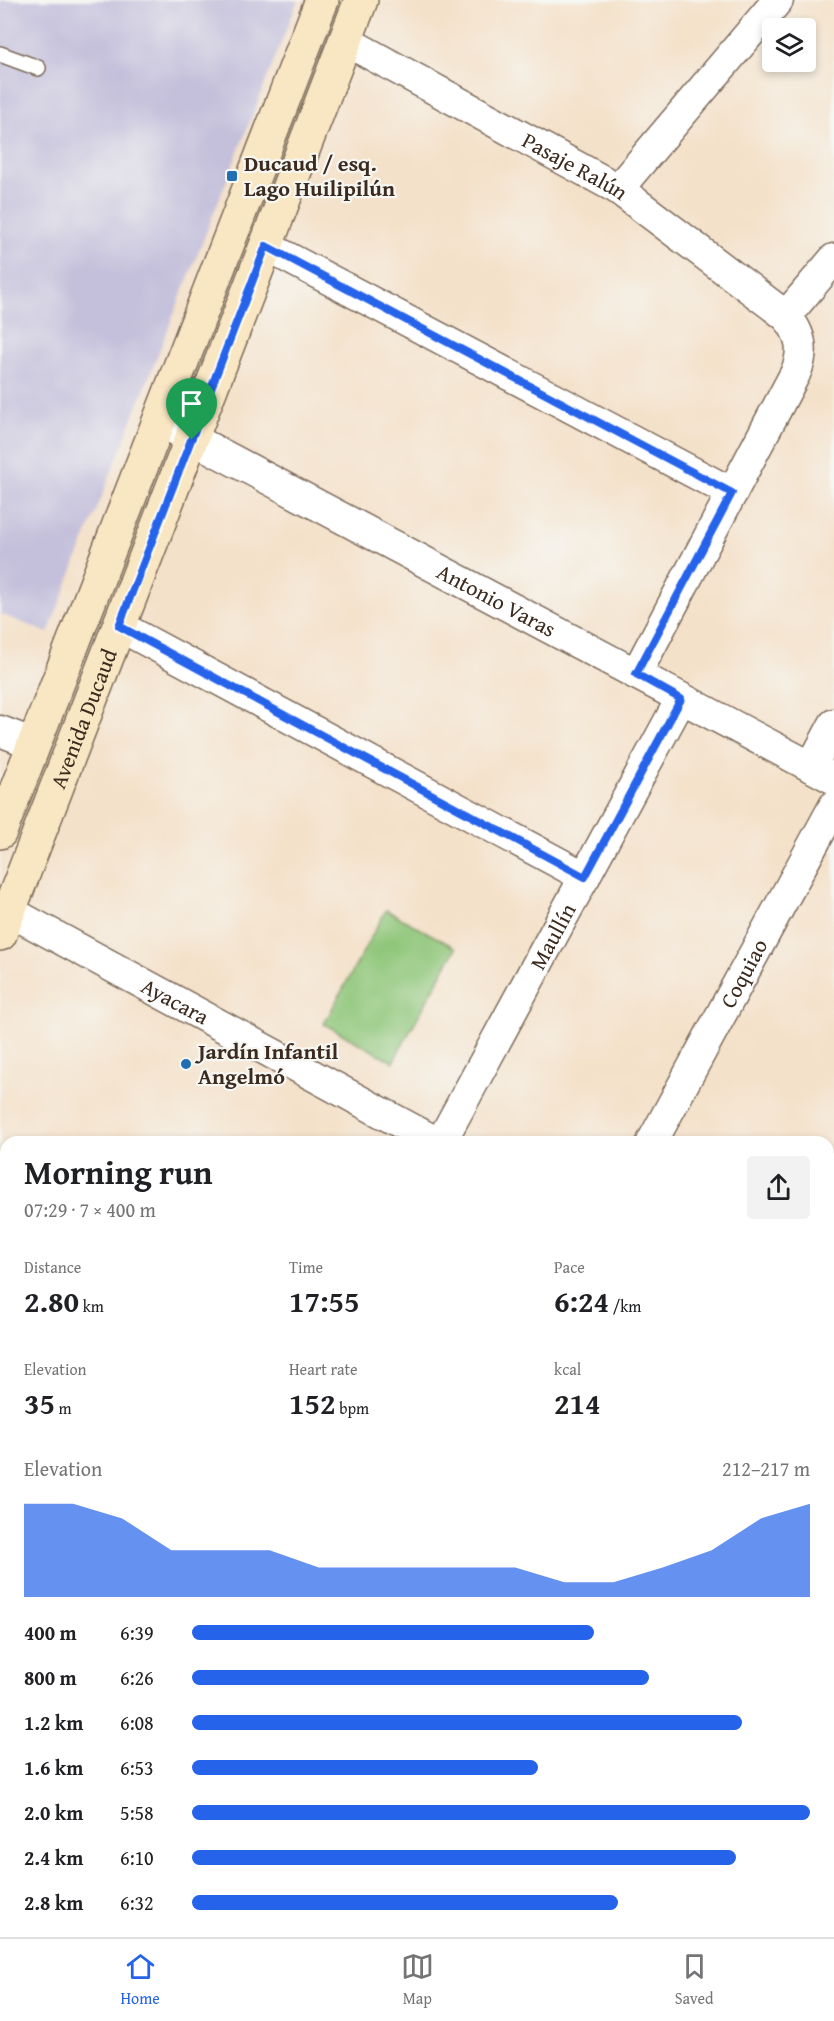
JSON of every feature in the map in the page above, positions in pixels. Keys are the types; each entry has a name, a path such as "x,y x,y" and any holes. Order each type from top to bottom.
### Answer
{"street":[{"name":"Avenida Ducaud","path":"0,832 322,0"},
{"name":"Avenida Ducaud","path":"4,922 362,0"},
{"path":"618,189 778,0"},
{"name":"Pasaje Ralún","path":"346,41 618,189 786,316"},
{"path":"266,246 732,493"},
{"path":"636,674 799,364 801,343 798,333 786,316 834,259"},
{"name":"Antonio Varas","path":"159,422 823,773"},
{"path":"119,626 585,877"},
{"name":"Maullín","path":"444,1136 681,699"},
{"path":"823,773 834,724"},
{"path":"0,731 34,744"},
{"name":"Coquiao","path":"655,1136 834,806"},
{"name":"Ayacara","path":"4,922 424,1136"}],"lane":[{"path":"0,54 38,68"}],"shaded area":[{"path":"0,0 298,0 48,633 0,614"}],"green space":[{"path":"386,910 456,948 393,1062 324,1024"}],"place":[{"name":"Ducaud / esq. Lago Huilipilún","path":"232,176"},
{"name":"Jardín Infantil Angelmó","path":"186,1064"}],"route":[{"path":"266,246 732,493 636,674 681,699 585,877 119,626 192,440 266,246"}]}
